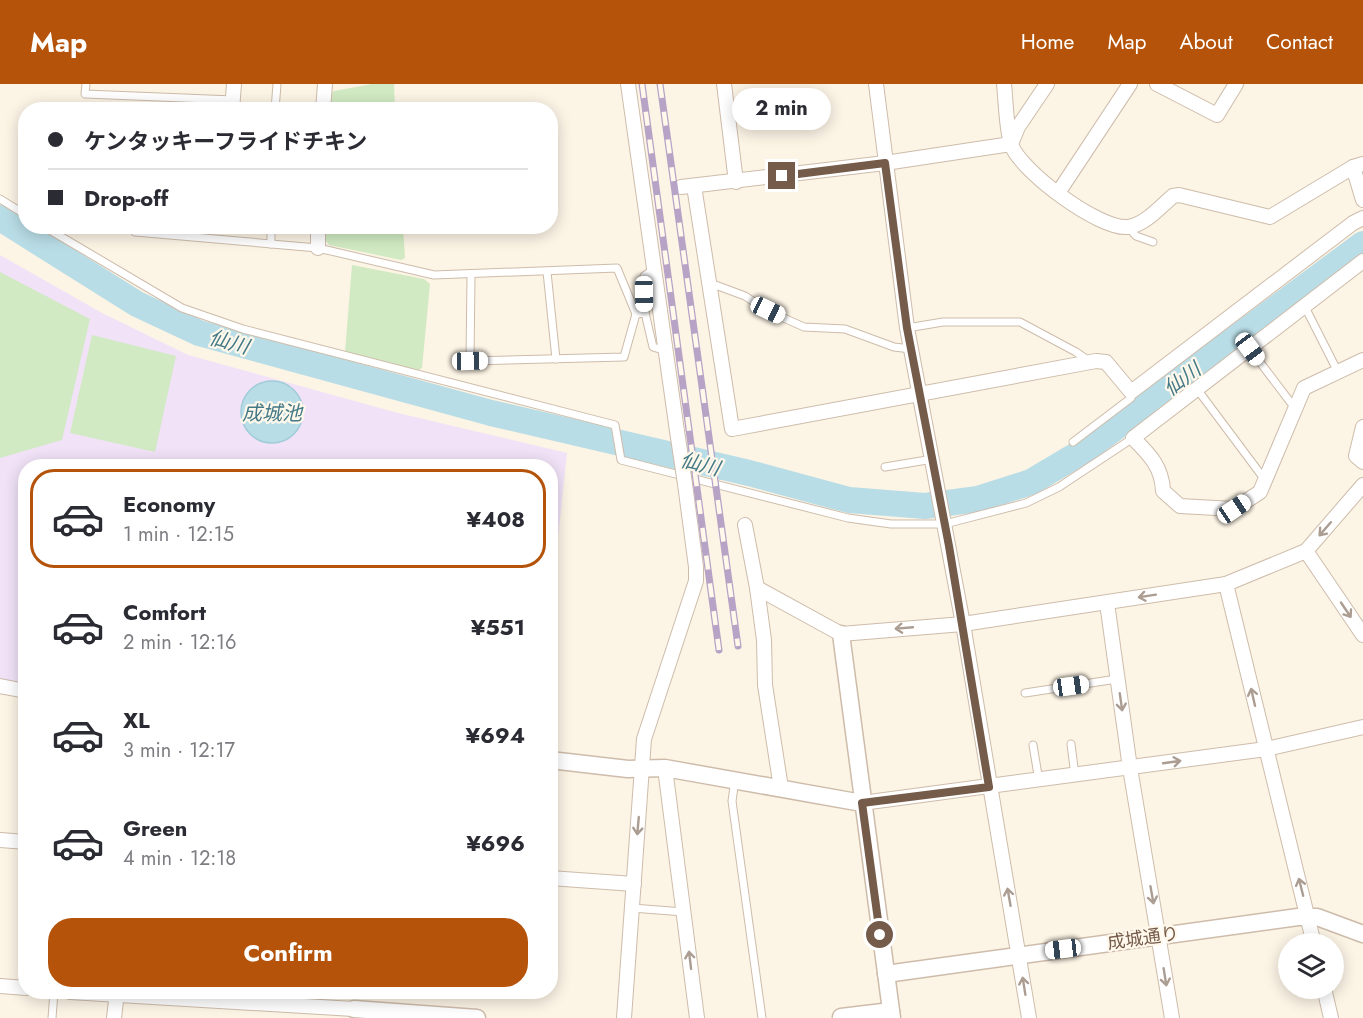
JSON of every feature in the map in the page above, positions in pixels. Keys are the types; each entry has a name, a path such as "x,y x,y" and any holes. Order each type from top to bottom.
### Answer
{"street":[{"path":"232,102 234,84"},
{"path":"324,102 325,84"},
{"path":"624,1018 644,767 644,739 696,581 685,484 628,84"},
{"path":"724,84 736,182"},
{"path":"876,84 907,328 963,624 1029,1018"},
{"path":"1004,84 1011,144 1058,194 1091,217 1128,227 1142,222 1173,196 1179,195 1270,217 1358,165 1363,200"},
{"path":"1011,144 1018,127 1047,84"},
{"path":"1058,194 1130,84"},
{"path":"1157,84 1217,115 1236,84"},
{"path":"1011,144 885,163 688,186 710,283 732,429 1090,362 1107,362 1131,392 1353,223 1363,218"},
{"path":"318,234 318,248"},
{"path":"1363,261 1133,438 1154,460 1162,474 1163,491 1180,507 1234,509 1260,492 1294,407 1304,388 1363,360"},
{"path":"1363,428 1355,451 1356,456 1363,462"},
{"path":"757,588 841,634 963,624 1226,584 1306,551 1363,485"},
{"path":"745,525 757,588 764,640 765,685 781,788"},
{"path":"1306,551 1363,635"},
{"path":"1226,584 1312,933"},
{"path":"1107,603 1130,768 1172,1018"},
{"path":"841,634 891,1014 841,1017"},
{"path":"0,686 18,689"},
{"path":"558,761 628,769 665,768 862,803 1266,749 1363,727"},
{"path":"665,768 697,1018"},
{"path":"0,840 18,841"},
{"path":"558,879 633,884"},
{"name":"成城通り","path":"886,974 1308,916 1363,934"},
{"path":"0,986 18,987"},
{"path":"114,1018 116,999"},
{"path":"188,999 353,1013 477,1018"},
{"path":"1327,999 1331,1018"}],"lane":[{"path":"86,84 85,94 192,102"},
{"path":"276,102 277,84"},
{"path":"0,199 18,210"},
{"path":"1128,227 1136,236 1153,242"},
{"path":"56,234 153,292 192,311 243,329 615,425 621,460 848,518 891,524 944,520 1026,503 1059,487 1133,438"},
{"path":"158,234 318,248 434,275 471,276 617,268 636,314 624,357 470,361 471,276"},
{"path":"271,234 271,244"},
{"path":"654,269 644,276 645,312 653,347 666,351"},
{"path":"547,272 556,359"},
{"path":"710,283 745,296 804,327 845,329 894,347 911,349"},
{"path":"1305,307 1338,372"},
{"path":"636,314 645,312"},
{"path":"907,328 943,322 1020,322 1090,362"},
{"path":"1250,349 1294,407"},
{"path":"1197,389 1265,480"},
{"path":"1073,442 1131,398 1131,392"},
{"path":"885,467 933,459"},
{"path":"1025,693 1117,679"},
{"path":"1071,744 1075,776"},
{"path":"1033,745 1039,781"},
{"path":"735,780 732,801 762,1018"},
{"path":"632,908 684,912"},
{"path":"52,1018 53,999"}],"shaded area":[{"path":"0,255 102,313 188,355 398,413 567,453 558,538 558,459 18,459 18,684 0,680"}],"green space":[{"path":"372,84 394,84 395,102 330,102 330,95 334,91"},
{"path":"324,234 403,234 405,258 401,260 329,245"},
{"path":"352,265 424,279 430,284 422,368 417,371 345,352"},
{"path":"0,272 90,319 62,440 0,458"},
{"path":"92,335 176,356 155,452 70,433"}],"water":[{"name":"成城池","path":"272,381 294,390 303,412 294,434 272,443 250,434 241,412 250,390"}],"waterway":[{"name":"仙川","path":"0,218 18,229"},
{"name":"仙川","path":"25,234 137,304 199,333 491,413 749,473 849,500 925,506 978,499 1031,482 1085,450 1363,244"}],"railway":[{"path":"642,84 719,650"},
{"path":"660,84 738,646"}],"route":[{"path":"782,176 885,163 907,328 965,635 989,787 862,803 880,935"}]}
